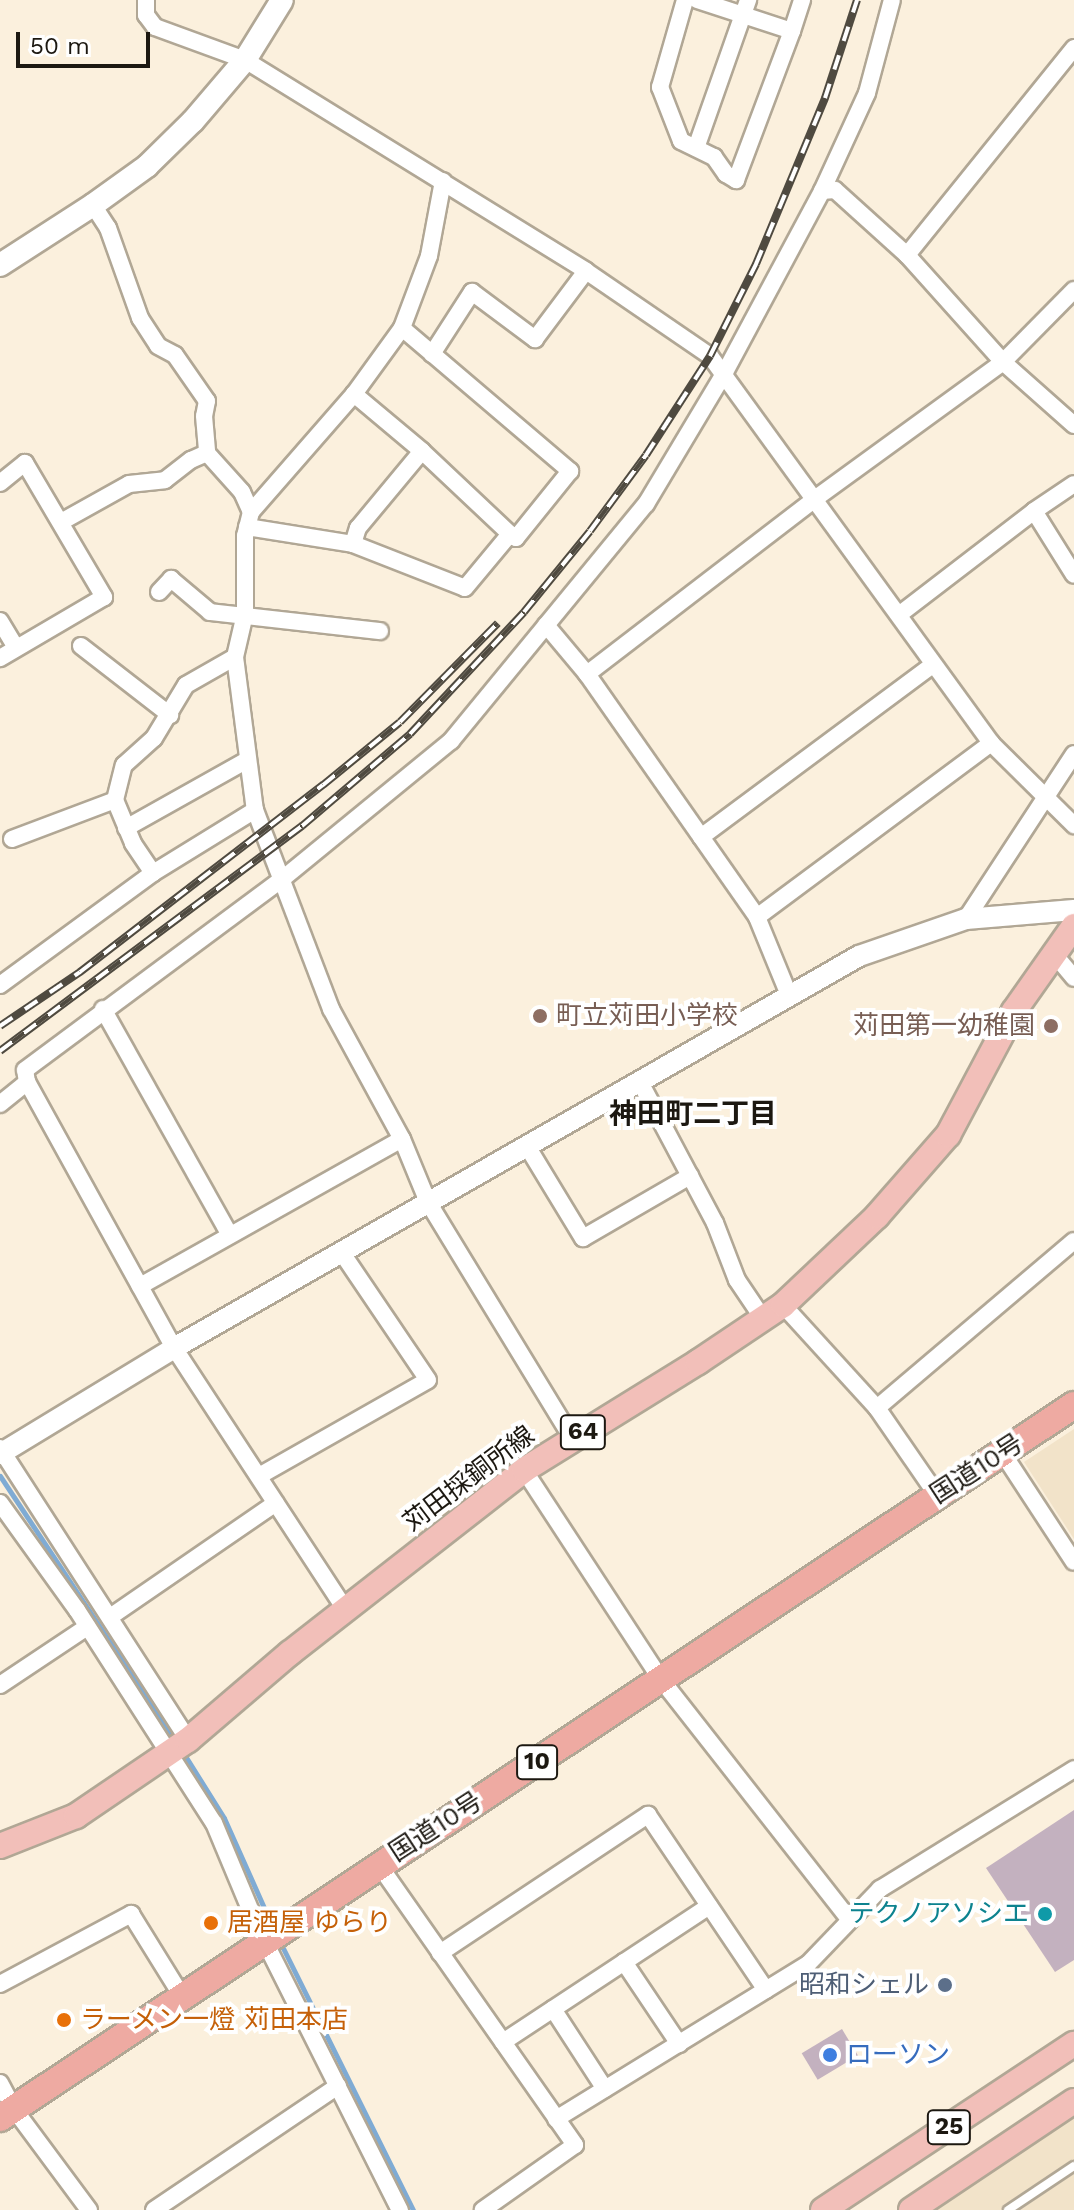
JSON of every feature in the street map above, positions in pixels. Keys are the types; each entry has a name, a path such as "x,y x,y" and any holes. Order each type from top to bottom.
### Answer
{"highway":[{"name":"国道10号","path":"4,2100 262,1936 933,1489 1074,1386"},
{"name":"国道10号","path":"933,1489 1002,1452 1074,1405"},
{"name":"国道10号","path":"262,1936 379,1865 655,1672"}],"main road":[{"path":"0,265 147,166 193,121 245,60 282,0"},
{"name":"苅田採銅所線","path":"0,1846 76,1816 188,1740 345,1609 524,1470 774,1312 877,1216 948,1135 1014,1011 1074,926"},
{"name":"25","path":"823,2210 1074,2044"},
{"name":"25","path":"911,2210 1074,2101"}],"street":[{"path":"146,0 146,15 155,27 245,60 586,271 710,356 725,372 991,743 1074,825"},
{"path":"685,0 660,87 681,141 714,157 726,174 736,180 802,0"},
{"path":"697,0 746,8 792,31"},
{"path":"345,1609 174,1348 27,1082 25,1070 103,1009 281,880 451,741 646,504 725,372 822,191 867,93 892,0"},
{"path":"696,148 746,8"},
{"path":"907,255 1074,48"},
{"path":"249,520 354,394 402,328 429,256 443,181"},
{"path":"822,191 835,190 907,255 1003,362 1074,425"},
{"path":"93,205 108,228 140,318 158,346 175,355 207,401 204,416 207,453 242,492 249,520 245,614 235,657 255,810 266,830 281,880 331,1009 402,1139 428,1202 572,1438"},
{"path":"432,354 472,292 535,339 586,271"},
{"path":"587,674 816,498 1003,362 1074,290"},
{"path":"354,394 422,451 516,538 570,471 402,328"},
{"path":"353,544 358,528 422,451"},
{"path":"61,522 129,484 165,480 191,460 207,453"},
{"path":"0,483 25,463 104,597 0,658"},
{"path":"900,614 1074,484"},
{"path":"1034,511 1074,575"},
{"path":"249,520 353,544 465,588 510,534"},
{"path":"159,592 171,579 210,612 380,631"},
{"path":"0,621 16,648"},
{"path":"546,625 587,674 757,917 789,995"},
{"path":"81,646 170,715"},
{"path":"153,873 126,828 115,800 124,765 154,738 186,685 235,657"},
{"path":"701,837 933,665"},
{"path":"757,917 991,743"},
{"path":"966,919 1074,754"},
{"path":"126,828 247,760"},
{"path":"12,839 115,800"},
{"path":"0,985 153,873 255,810"},
{"path":"188,1740 1,1451 174,1348 789,995 889,942 966,919 1074,910"},
{"path":"1054,954 1074,978"},
{"path":"103,1009 230,1235"},
{"path":"0,1104 27,1082"},
{"path":"640,1082 715,1223 737,1280 877,1408 933,1489"},
{"path":"140,1286 402,1139"},
{"path":"527,1146 583,1238 690,1176"},
{"path":"877,1408 1074,1241"},
{"path":"259,1476 428,1380 342,1253"},
{"path":"1002,1452 1074,1562"},
{"path":"524,1470 655,1672 849,1919"},
{"path":"0,1503 87,1627 166,1755 214,1823 262,1936 400,2210"},
{"path":"110,1617 276,1503"},
{"path":"0,1685 87,1627"},
{"path":"556,2119 808,1964 880,1889 1074,1769"},
{"path":"440,1953 648,1815 766,1990"},
{"path":"379,1865 575,2145 483,2210"},
{"path":"503,2042 709,1906"},
{"path":"0,1984 131,1914 178,1990"},
{"path":"624,1962 679,2044"},
{"path":"553,2009 605,2089"},
{"path":"154,2210 338,2086"},
{"path":"4,2100 89,2210"}],"lane":[{"path":"1008,2210 1074,2166"}],"shaded area":[{"path":"1074,1429 1074,1539 1024,1462"},
{"path":"1074,2101 1074,2210 911,2210"}],"building":[{"name":"テクノアソシエ","path":"1074,1810 1074,1960 1055,1972 986,1868"},
{"name":"ローソン","path":"842,2029 858,2056 818,2080 802,2053"}],"waterway":[{"path":"0,1476 176,1742"},
{"path":"184,1754 224,1818 272,1926"},
{"path":"280,1942 413,2210"}],"railway":[{"path":"0,1051 302,826 410,734 524,612 590,531 646,455 710,356 756,264 825,98 857,0"},
{"path":"0,1026 80,972 323,785 400,722 498,623"}],"place":[{"name":"町立苅田小学校","path":"540,1016"},
{"name":"苅田第一幼稚園","path":"1051,1026"},
{"name":"テクノアソシエ","path":"1045,1914"},
{"name":"居酒屋 ゆらり","path":"211,1923"},
{"name":"昭和シェル","path":"945,1985"},
{"name":"ラーメン一燈 苅田本店","path":"64,2020"},
{"name":"ローソン","path":"830,2055"}],"district":[{"name":"神田町二丁目","path":"693,1114"}]}
